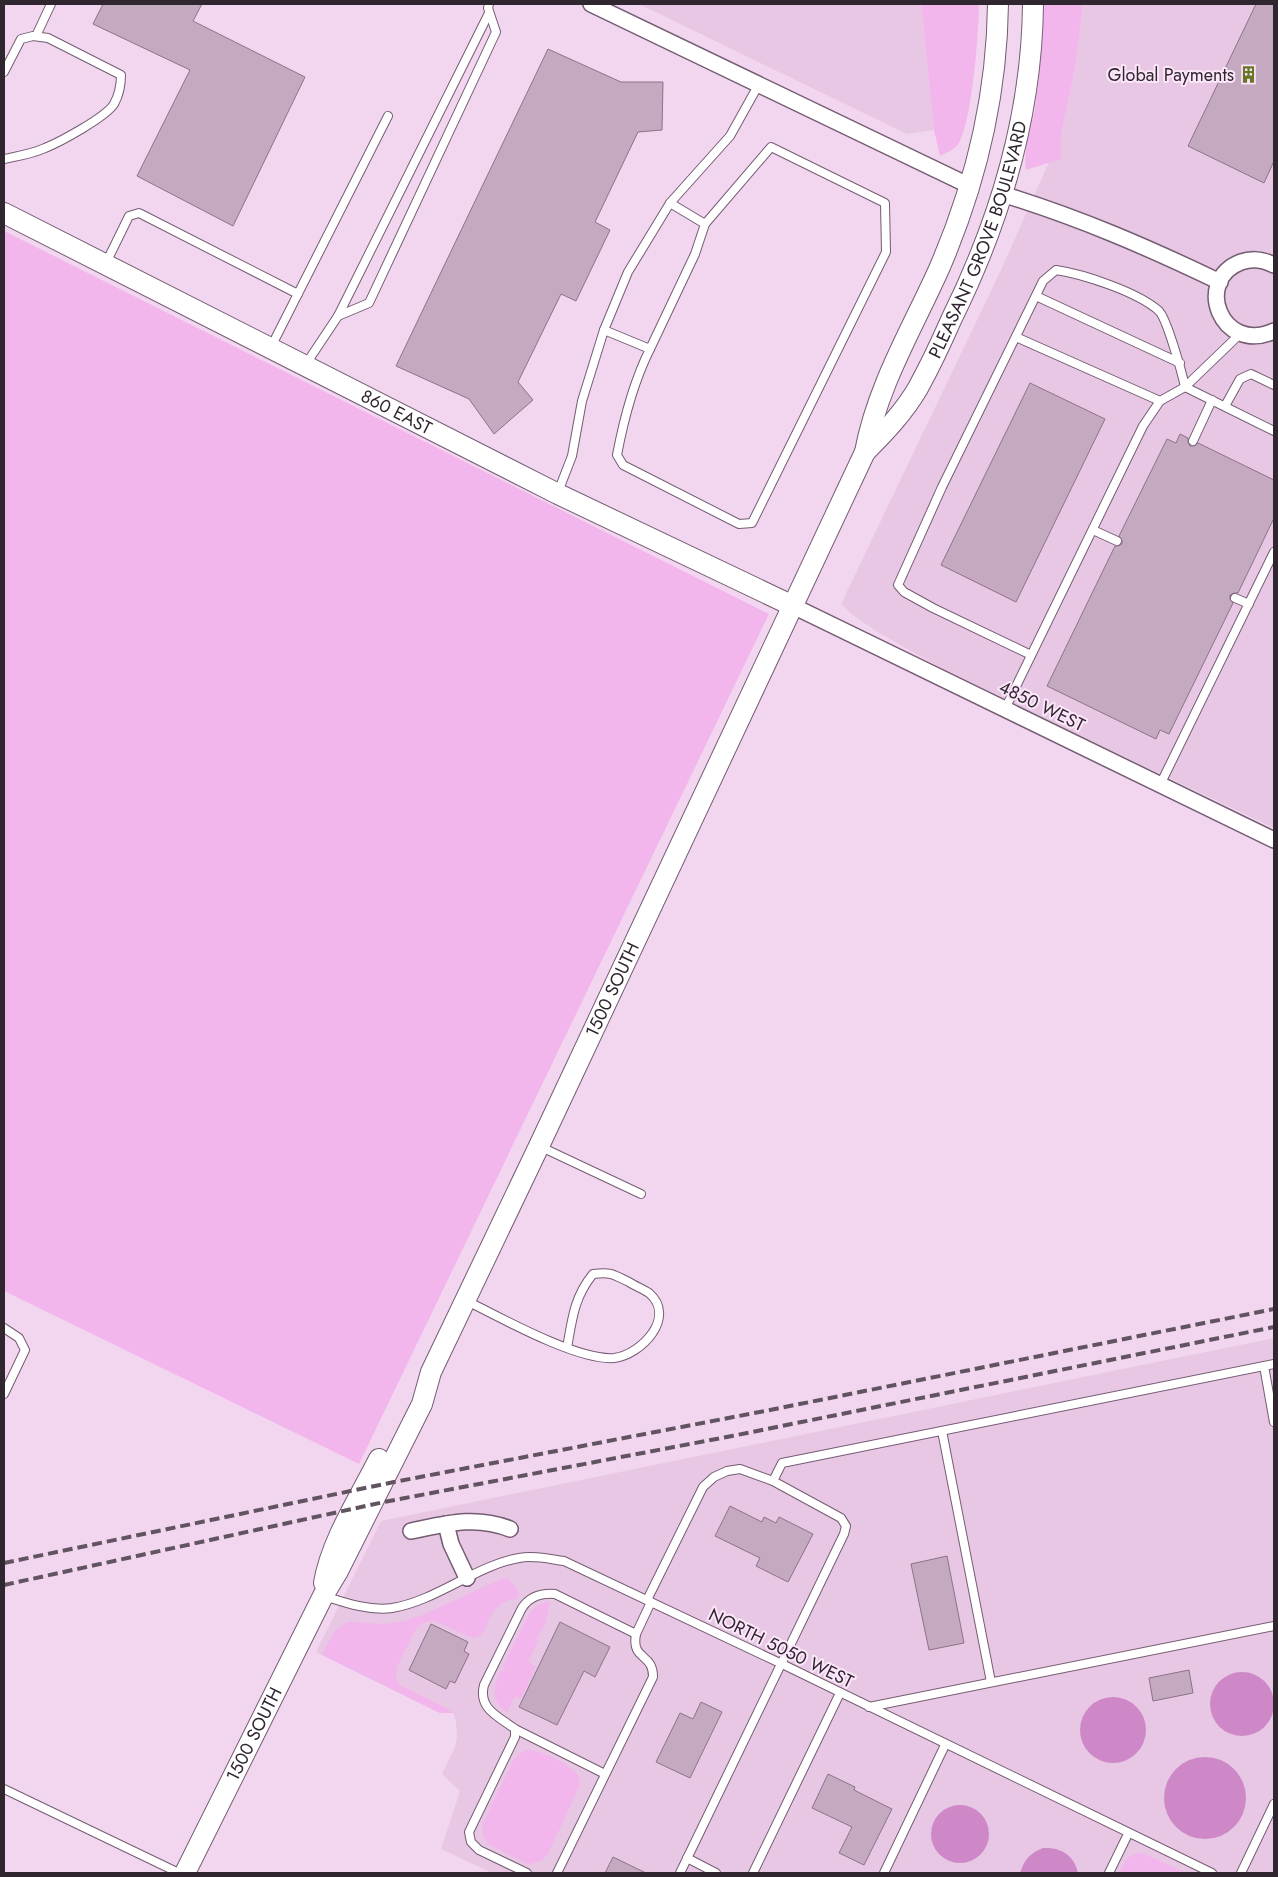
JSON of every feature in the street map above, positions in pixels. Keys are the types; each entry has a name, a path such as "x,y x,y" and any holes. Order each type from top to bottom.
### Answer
{"street":[{"name":"PLEASANT GROVE BOULEVARD","path":"591,4 970,186"},
{"name":"PLEASANT GROVE BOULEVARD","path":"793,606 865,452 879,400 940,267 970,186 990,99 998,4"},
{"name":"PLEASANT GROVE BOULEVARD","path":"865,452 894,421 917,388 927,371 974,270 1002,194 1017,144 1024,106 1032,34 1033,4"},
{"path":"1002,194 1111,232 1220,282"},
{"name":"860 EAST","path":"4,213 558,494 793,606"},
{"path":"1274,265 1264,261 1247,260 1231,268 1220,282 1216,299 1217,308 1226,324 1240,334 1258,336 1274,331"},
{"name":"4850 WEST","path":"793,606 1274,840"},
{"name":"1500 SOUTH","path":"185,1873 323,1596 326,1570 334,1548 409,1400 431,1372 793,606"},
{"path":"411,1531 478,1520 510,1529"},
{"path":"446,1524 451,1544 467,1578"}],"lane":[{"path":"36,36 51,4"},
{"path":"338,316 369,303 496,32 489,13 489,4"},
{"path":"305,366 338,316 489,13"},
{"path":"4,72 21,39 36,36 48,38 121,75 121,87 114,105 101,116 46,148 24,155 4,158"},
{"path":"558,494 572,456 582,401 604,330 628,272 670,203 730,136 759,84"},
{"path":"270,348 388,116"},
{"path":"771,147 885,202 886,252 752,523 739,524 623,465 617,455 624,417 638,372 650,348 695,254 705,224 771,147"},
{"path":"670,203 705,224"},
{"path":"105,264 129,216 139,214 298,294"},
{"path":"1031,655 933,608 904,592 898,585 942,487 1043,281 1056,270 1070,272 1133,294 1160,312 1180,363 1185,387"},
{"path":"1036,296 1180,363"},
{"path":"604,330 650,348"},
{"path":"1004,709 1143,426 1160,401 1185,387 1240,334"},
{"path":"1016,337 1160,401"},
{"path":"1224,406 1240,379 1251,374 1274,385"},
{"path":"1185,387 1274,431"},
{"path":"1193,441 1212,400"},
{"path":"1092,530 1117,541"},
{"path":"1160,785 1274,552"},
{"path":"1236,598 1249,604"},
{"path":"539,1146 641,1194"},
{"path":"466,1300 566,1348 613,1358 642,1346 655,1330 659,1317 656,1304 649,1294 610,1272 593,1274 576,1300 566,1348"},
{"path":"4,1328 19,1338 25,1350 4,1394"},
{"path":"773,1481 782,1463 1274,1364"},
{"path":"1264,1366 1274,1422"},
{"path":"942,1431 991,1682"},
{"path":"556,1873 653,1677 653,1668 647,1659 637,1651 635,1643 636,1634 649,1601 703,1487 714,1477 727,1471 740,1469 773,1481 841,1518 846,1526 844,1534 782,1664 680,1873"},
{"name":"NORTH 5050 WEST","path":"323,1596 352,1605 391,1608 413,1602 498,1564 518,1558 539,1557 564,1561 782,1664 1128,1834 1212,1873"},
{"path":"605,1774 515,1729 489,1710 484,1703 482,1694 484,1685 522,1608 526,1602 543,1593 555,1594 636,1634"},
{"path":"869,1707 1274,1626"},
{"path":"753,1873 840,1693"},
{"path":"515,1729 515,1737 469,1832 471,1842 479,1850 527,1873"},
{"path":"884,1873 946,1745"},
{"path":"4,1789 179,1873"},
{"path":"1241,1873 1274,1804"},
{"path":"1109,1873 1128,1834"},
{"path":"687,1858 716,1873"}],"shaded area":[{"path":"639,4 921,4 934,130 907,134"},
{"path":"921,4 979,4 974,78 967,120 957,146 940,156 934,130"},
{"path":"1044,4 1083,4 1075,69 1061,135 1061,159 1026,170 1026,147 1035,109 1038,83"},
{"path":"1083,4 1274,4 1274,828 957,677 879,633 854,616 841,604 1001,270 1061,135 1075,69"},
{"path":"4,231 769,614 359,1464 4,1291"},
{"path":"1274,1338 1274,1873 492,1873 441,1849 460,1791 442,1774 455,1747 457,1737 453,1713 440,1713 316,1652 381,1521"},
{"path":"507,1578 517,1588 519,1595 515,1600 502,1603 495,1610 482,1634 472,1638 435,1621 426,1622 416,1629 397,1667 396,1678 400,1685 453,1713 440,1713 322,1655 334,1631 348,1622 384,1624 405,1621"},
{"path":"545,1602 550,1602 545,1625 538,1636 537,1644 528,1662 536,1666 521,1699 515,1696 507,1712 498,1704 495,1694 500,1671 503,1672 505,1668 503,1666 529,1614 535,1607"},
{"path":"1242,1672 1260,1678 1268,1686 1274,1704 1268,1722 1260,1730 1242,1736 1224,1730 1216,1722 1210,1704 1216,1686 1224,1678"},
{"path":"1107,1697 1119,1697 1131,1702 1141,1712 1146,1724 1144,1743 1131,1758 1119,1763 1107,1763 1095,1758 1085,1748 1080,1736 1080,1724 1085,1712 1095,1702"},
{"path":"527,1750 546,1755 568,1766 577,1774 580,1785 548,1854 541,1861 529,1864 490,1845 483,1835 483,1823 514,1759"},
{"path":"1205,1757 1221,1760 1234,1769 1243,1782 1246,1798 1243,1814 1234,1827 1221,1836 1205,1839 1189,1836 1176,1827 1167,1814 1164,1798 1167,1782 1176,1769 1189,1760"},
{"path":"960,1805 971,1807 984,1818 989,1834 987,1845 976,1858 960,1863 949,1861 936,1850 931,1834 933,1823 944,1810"},
{"path":"1043,1848 1056,1849 1066,1853 1073,1861 1078,1873 1020,1873 1023,1864 1028,1858 1034,1852"},
{"path":"1137,1853 1145,1854 1186,1873 1119,1873 1128,1858"}],"building":[{"path":"103,4 202,4 193,21 305,77 233,226 137,176 190,70 93,24"},
{"name":"Global Payments","path":"1256,4 1274,4 1274,161 1264,183 1188,146"},
{"path":"548,49 621,82 663,82 662,130 638,132 595,222 610,230 576,301 561,294 518,382 533,400 494,434 469,399 396,366"},
{"path":"1030,383 1105,419 1016,602 941,565"},
{"path":"1180,434 1188,438 1190,446 1198,443 1274,480 1274,518 1238,593 1230,595 1233,603 1169,734 1160,730 1156,739 1047,686 1115,546 1122,544 1119,536 1167,439 1176,443"},
{"path":"730,1506 762,1522 764,1517 776,1523 779,1517 813,1534 788,1582 756,1566 760,1558 715,1536"},
{"path":"947,1556 964,1643 929,1650 911,1564"},
{"path":"560,1622 610,1647 595,1677 584,1671 557,1725 519,1707"},
{"path":"431,1624 468,1642 464,1651 469,1654 455,1683 450,1681 446,1689 409,1670"},
{"path":"1189,1670 1193,1693 1153,1701 1149,1678"},
{"path":"701,1702 722,1712 690,1778 656,1762 680,1713 693,1719"},
{"path":"828,1774 855,1787 854,1790 892,1809 864,1865 839,1853 852,1827 812,1808"},
{"path":"613,1857 646,1873 605,1873"}],"railway":[{"path":"4,1563 394,1482 765,1411 1274,1309"},
{"path":"4,1585 384,1502 732,1436 1274,1327"}],"place":[{"name":"Global Payments","path":"1248,75"}]}
